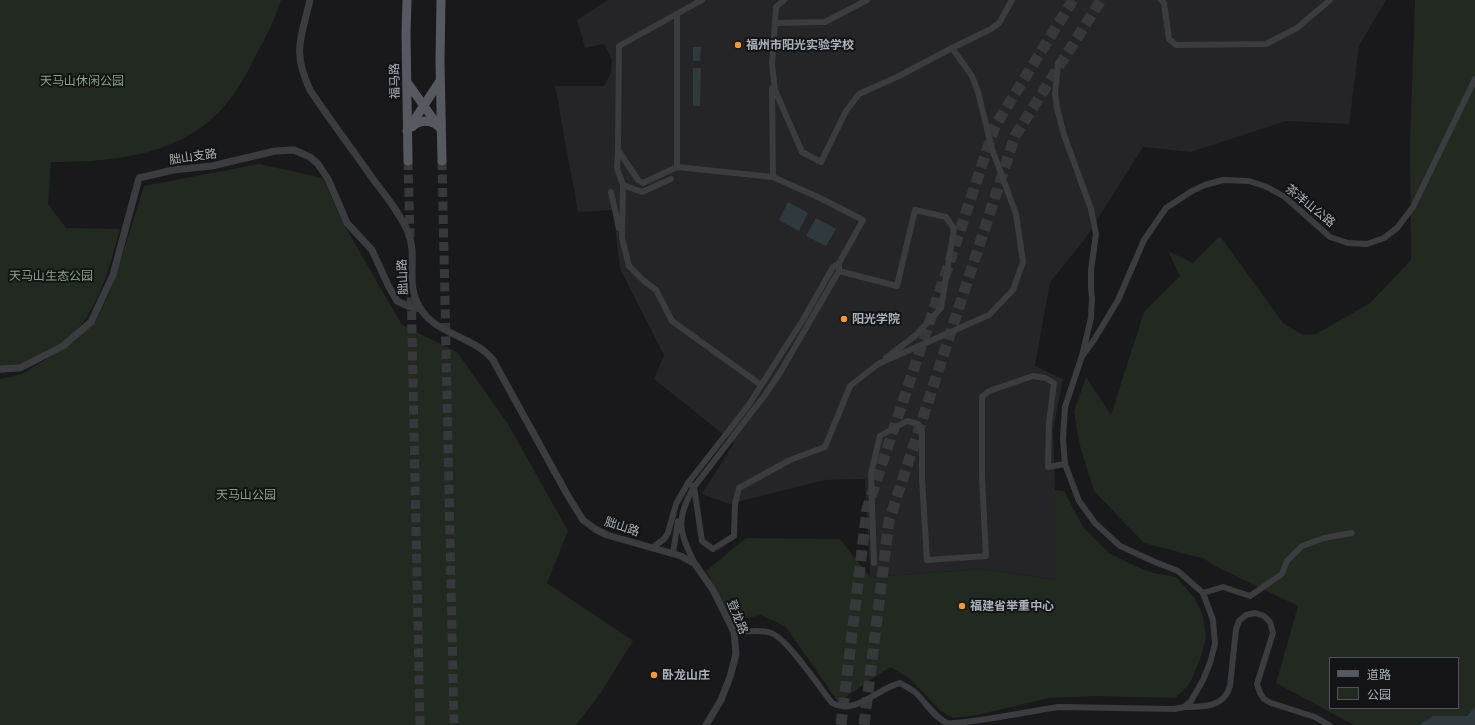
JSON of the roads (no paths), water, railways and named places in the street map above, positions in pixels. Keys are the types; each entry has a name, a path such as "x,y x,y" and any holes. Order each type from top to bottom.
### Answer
{"main road":[{"name":"福马路","path":"407,0 406,34 408,161"},
{"path":"441,0 439,24 442,161"},
{"path":"407,82 414,89 424,93 433,89 440,81"},
{"path":"408,131 440,81"},
{"path":"407,82 441,130"},
{"path":"408,131 416,123 425,121 434,123 441,130"}],"street":[{"name":"胐山路","path":"310,0 299,45 302,71 310,90 381,190 408,232 412,252 413,294 421,309 430,320 489,354 568,496 584,520 601,532 652,548"},
{"path":"622,238 623,185 617,168 619,46 702,0"},
{"path":"773,177 772,64 776,7 784,0"},
{"path":"776,23 824,22 867,0"},
{"path":"772,64 775,90 802,152 821,162 846,111 859,94 899,76 952,48 991,30 999,23 1012,0"},
{"path":"1161,0 1164,3 1169,39 1176,46 1266,44 1297,28 1330,0"},
{"path":"677,14 677,167"},
{"path":"878,364 989,315 1013,290 1023,262 1016,214 992,149 976,87 972,76 952,48"},
{"path":"1058,63 1055,93 1057,108 1064,135 1091,209 1096,234 1091,270 1091,318 1082,356 1065,406 1063,439 1065,464 1079,500 1095,523 1120,546 1178,571 1203,593 1213,620 1215,644 1210,663 1203,680 1191,700 1184,707"},
{"name":"茶洋山公路","path":"1082,356 1094,340 1118,300 1144,240 1166,208 1192,190 1223,180 1249,181 1286,198 1330,237 1348,243 1367,244 1384,238 1398,228 1413,207 1475,78"},
{"name":"胐山支路","path":"0,369 20,368 63,346 91,322 113,275 139,178 173,170 212,166 274,151 294,150 310,157 318,164 328,180 347,223 372,250 397,301 410,307 421,309"},
{"path":"618,150 638,180 643,183 677,167 773,177 820,198 863,220 839,263 833,267 761,385 735,422 688,483 676,504 677,521 673,553"},
{"path":"623,185 642,192 670,178"},
{"path":"611,192 629,266 644,281 656,290 672,321 761,385"},
{"path":"688,483 694,487 702,541 713,549 734,536 735,504 739,488 790,460 825,448 850,386 916,334 941,308 954,229 946,217 915,210 897,286 839,271"},
{"path":"652,548 664,539 677,521 694,487 765,395 784,366 839,271 839,263"},
{"path":"776,362 784,366"},
{"path":"874,563 871,474 880,436 907,421 918,424 922,432 922,479 927,560 986,556 982,477 982,398 989,391 1033,376 1045,378 1054,383 1049,423 1048,467 1065,464"},
{"path":"735,422 741,427"},
{"path":"677,521 696,564"},
{"path":"1203,593 1223,587 1250,596 1282,574 1287,561 1302,546 1324,538 1352,533"},
{"path":"652,548 682,556 696,564"},
{"name":"登龙路","path":"696,564 718,599 734,632 736,654 733,669 721,700 706,725"},
{"path":"734,632 757,631 772,633 785,642 832,703 839,707 850,707 890,685 900,683 914,692 939,718 948,724 961,725 1059,707 1175,709 1184,707 1205,707 1216,704 1224,699 1230,686 1239,621 1246,615 1255,613 1264,616 1270,622 1273,633 1258,684 1260,693 1264,699 1271,703 1316,717 1329,725"}],"tunnel":[{"path":"841,725 867,509 995,126 1073,0"},
{"path":"864,725 889,521 1015,136 1101,0"},
{"path":"408,161 410,238"},
{"path":"442,161 454,725"},
{"path":"411,284 420,725"}],"place":[{"name":"福州市阳光实验学校","path":"738,45"},
{"name":"阳光学院","path":"844,319"},
{"name":"福建省举重中心","path":"962,606"},
{"name":"卧龙山庄","path":"654,675"}],"park label":[{"name":"天马山休闲公园","path":"82,81"},
{"name":"天马山生态公园","path":"51,276"},
{"name":"天马山公园","path":"246,495"}]}
